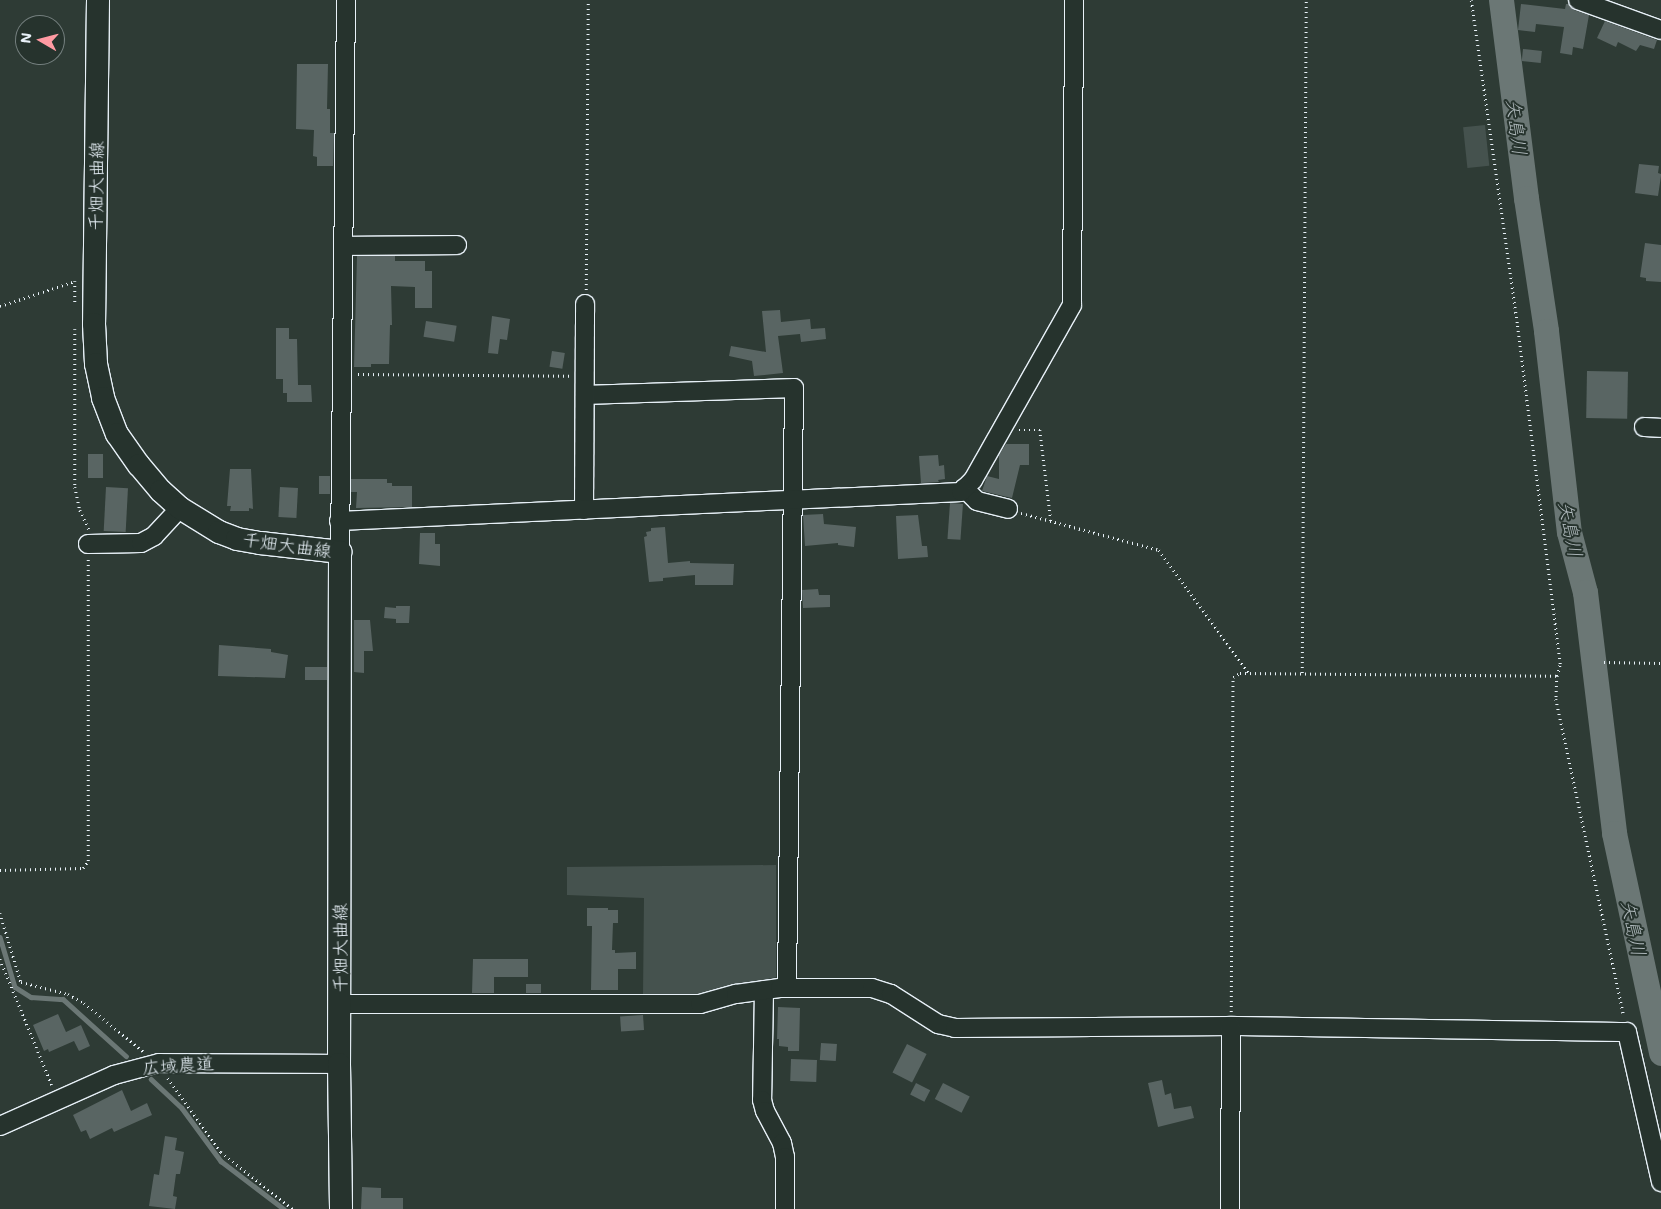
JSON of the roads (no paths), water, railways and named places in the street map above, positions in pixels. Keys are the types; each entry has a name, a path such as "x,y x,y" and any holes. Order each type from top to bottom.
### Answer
{"main road":[{"name":"千畑大曲線","path":"98,0 85,278 96,364 103,398 117,434 138,465 180,508 219,532 237,539 340,552 339,1064 341,1209"}],"street":[{"path":"340,552 346,0"},
{"path":"339,521 961,492 973,480 1072,305 1074,0"},
{"path":"1578,0 1661,30"},
{"path":"343,246 457,245"},
{"path":"584,510 585,304"},
{"path":"585,395 794,388 787,988"},
{"path":"964,488 977,501 1008,510"},
{"path":"88,544 141,543 154,536 180,508"},
{"path":"340,1004 700,1004 764,990 787,988 872,988 891,994 938,1024 955,1028 1231,1026 1627,1032 1661,1182"},
{"path":"764,990 762,1100 765,1111 782,1143 785,1156 785,1209"},
{"path":"1230,1209 1231,1026"},
{"name":"広域農道","path":"0,1126 114,1075 159,1063 339,1064"}],"waterway":[{"name":"矢島川","path":"1501,0 1526,198 1546,331 1569,532 1585,592 1614,833 1661,1053"},
{"path":"0,937 15,987 31,997 63,999 126,1056"},
{"path":"151,1079 182,1108 221,1161 284,1209"}]}
